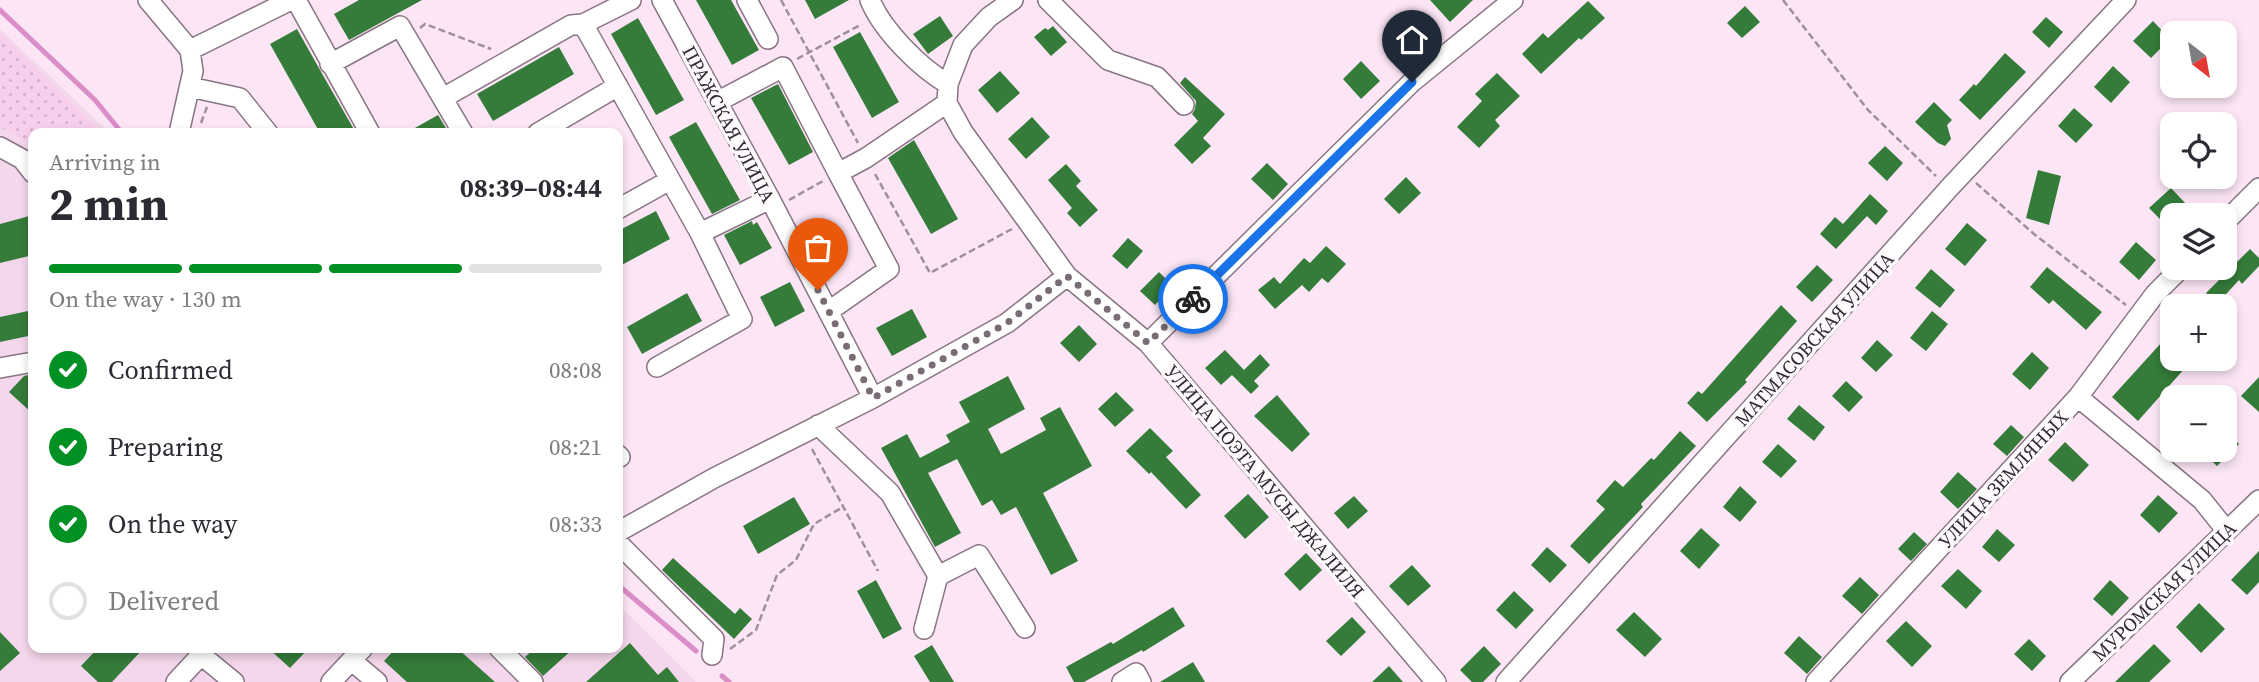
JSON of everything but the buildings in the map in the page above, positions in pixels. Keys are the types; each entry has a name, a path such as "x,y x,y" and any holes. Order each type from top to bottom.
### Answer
{"street":[{"path":"148,0 190,50 193,71 180,128"},
{"path":"190,50 294,0 367,128"},
{"path":"443,98 570,25 583,24 631,0"},
{"name":"ПРАЖСКАЯ УЛИЦА","path":"662,0 772,203 873,398"},
{"path":"747,0 768,38"},
{"path":"838,173 866,158 947,93 963,45 989,17 1013,0"},
{"path":"1048,0 1108,60 1157,77 1184,105"},
{"path":"1148,343 1412,82 1513,0"},
{"name":"МАТМАСОВСКАЯ УЛИЦА","path":"1506,682 1951,186 2126,0"},
{"path":"873,8 947,93"},
{"path":"583,24 700,233 742,319 657,367"},
{"path":"330,64 400,26 460,128"},
{"path":"717,102 783,67 889,269 829,311"},
{"path":"547,128 618,86"},
{"path":"190,87 240,98 264,128"},
{"name":"УЛИЦА ПОЭТА МУСЫ ДЖАЛИЛЯ","path":"947,93 963,132 1067,276 1148,343 1436,682"},
{"path":"0,147 22,159 28,167"},
{"path":"623,206 670,180"},
{"path":"2237,210 2259,188"},
{"path":"700,233 772,203"},
{"path":"623,528 873,398 1007,323 1067,276"},
{"name":"УЛИЦА ЗЕМЛЯНЫХ","path":"1816,682 2078,397 2155,294 2169,280"},
{"path":"0,368 28,363"},
{"path":"2078,397 2202,500 2227,530"},
{"path":"818,425 890,493 938,576 924,629"},
{"name":"МУРОМСКАЯ УЛИЦА","path":"2070,682 2259,500"},
{"path":"623,551 714,639 712,655"},
{"path":"938,576 979,555 1025,628"},
{"path":"504,653 533,682"},
{"path":"331,682 357,654 377,682"},
{"path":"176,682 201,655 234,682"},
{"path":"1122,682 1136,673 1141,682"}],"path":[{"path":"781,0 930,273 1028,221"},
{"path":"1783,0 1868,110 1931,173 1962,196 1976,183 2034,234 2139,316"},
{"path":"783,67 809,53 873,8"},
{"path":"405,36 425,24 514,58"},
{"path":"772,203 838,173"},
{"path":"813,449 878,571"},
{"path":"712,655 734,647 756,631 777,576 796,560 814,524 843,508"}],"shaded area":[{"path":"0,29 105,128 28,128 28,653 623,653 623,609 696,682 0,682"},
{"path":"0,33 98,128 28,128 28,142 0,127"}],"waterway":[{"path":"0,10 95,100 118,128"},
{"path":"623,589 696,651"},
{"path":"722,676 729,682"}],"way so far":[{"path":"818,290 873,398 1007,323 1067,276 1148,343 1193,299"}],"route":[{"path":"1193,299 1412,82"}]}
